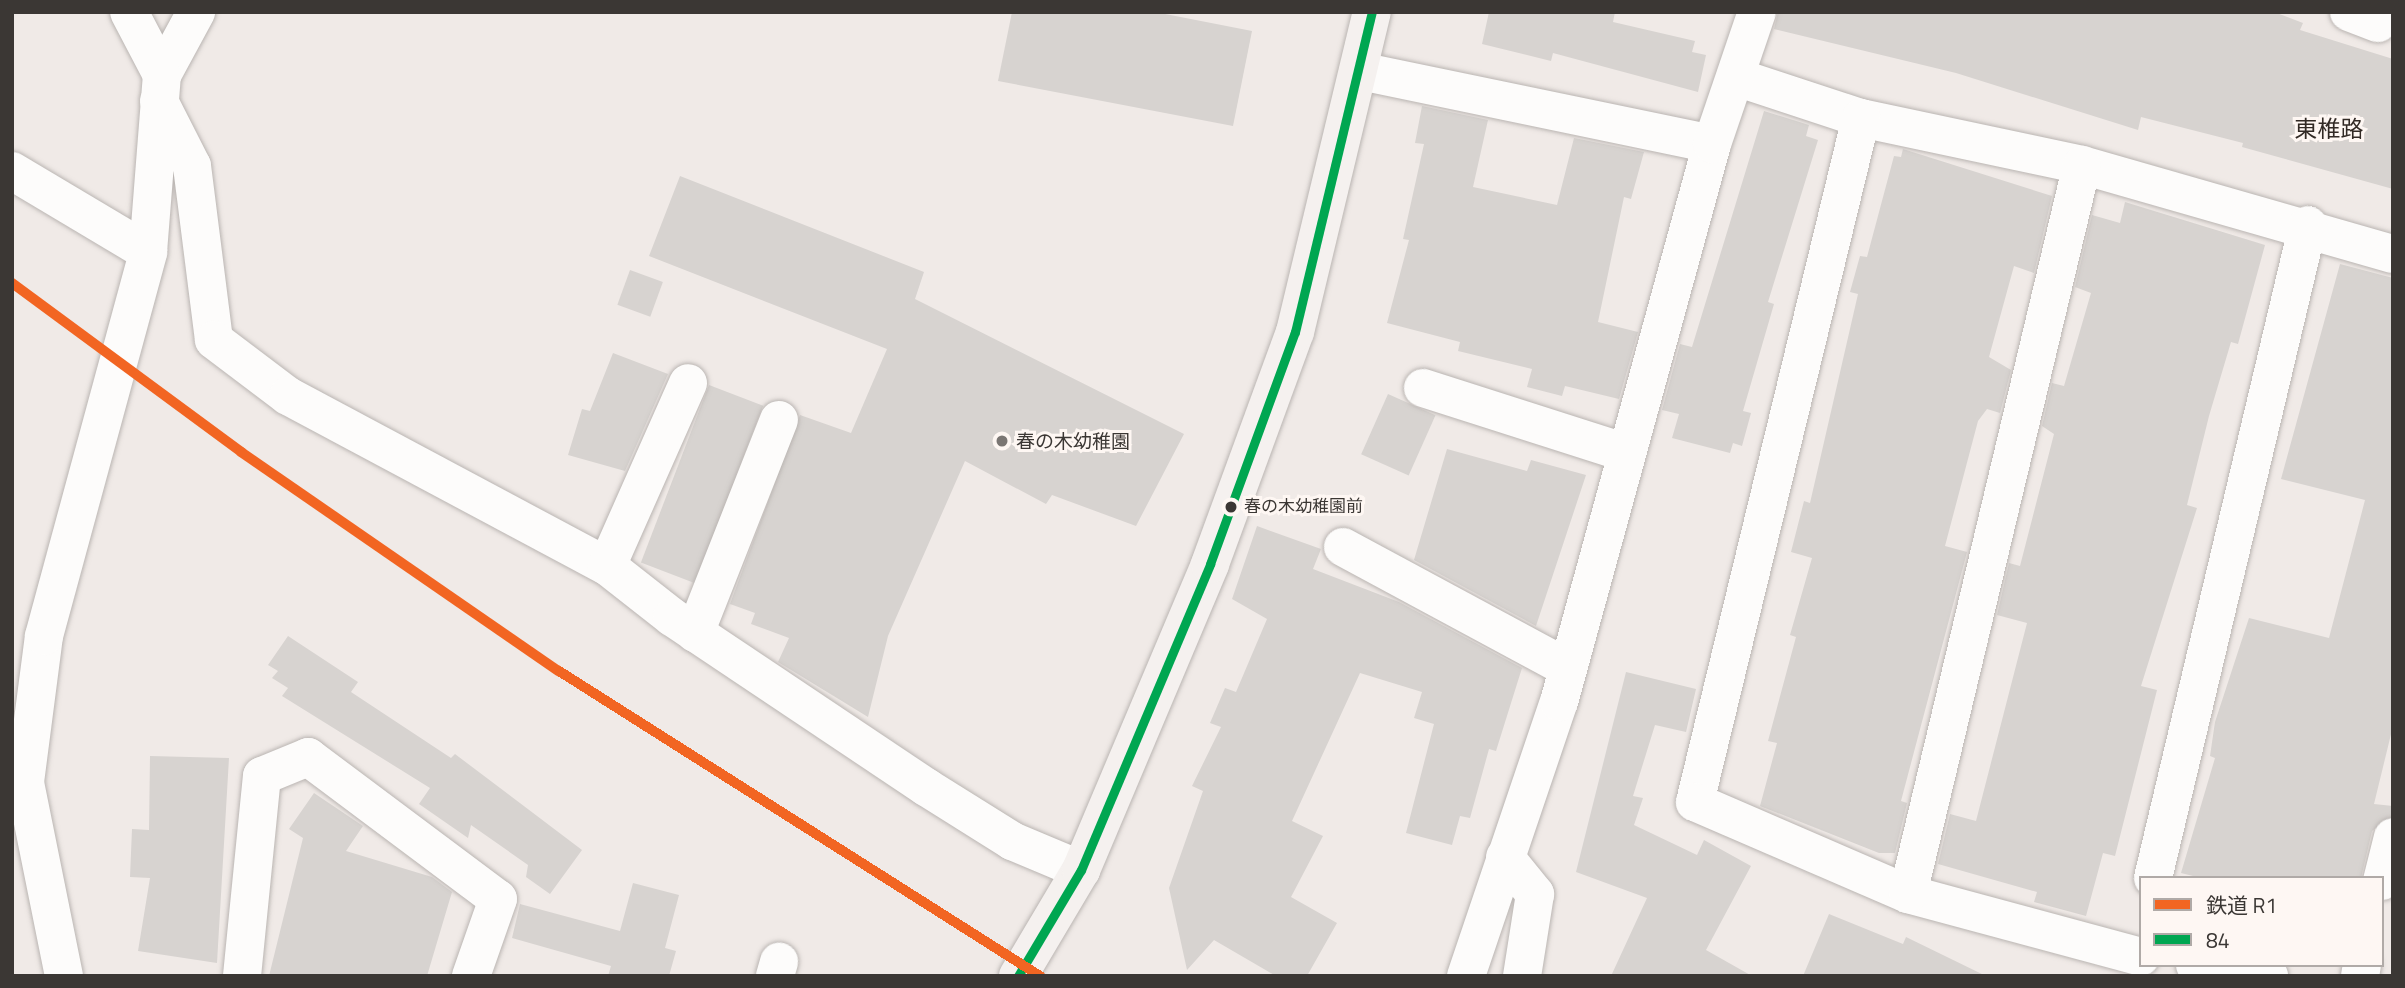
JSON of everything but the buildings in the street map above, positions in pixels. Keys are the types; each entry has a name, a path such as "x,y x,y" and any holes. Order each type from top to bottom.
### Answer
{"main road":[{"path":"1018,976 1081,870 1210,564 1295,332 1360,71 1372,12"}],"street":[{"path":"129,12 192,166 214,340 288,396 607,566 695,633 1012,841 1081,870"},
{"path":"64,976 25,782 44,636 148,252 160,88 197,12"},
{"path":"1466,976 1568,668 1712,144 1757,12"},
{"path":"1360,71 1712,144"},
{"path":"1736,77 1861,118 2082,165 2308,225 2393,254"},
{"path":"1861,118 1695,802 1908,894 2138,947"},
{"path":"1908,894 2082,165"},
{"path":"12,171 148,252"},
{"path":"2153,876 2308,225"},
{"path":"607,566 688,383"},
{"path":"1423,388 1627,453"},
{"path":"695,633 779,420"},
{"path":"1343,547 1568,668"},
{"path":"242,976 262,776 308,757 498,899 471,976"},
{"path":"2383,876 2393,837"},
{"path":"1505,858 1535,894 1522,976"},
{"path":"2209,967 2269,976"}],"rail line":[{"name":"R1","path":"12,283 241,452 559,671 1040,976"}],"transit line":[{"name":"84","path":"1018,976 1081,870 1210,564 1295,332 1372,12"}],"place":[{"name":"春の木幼稚園","path":"1002,441"},
{"name":"春の木幼稚園前","path":"1231,507"}],"district":[{"name":"東椎路","path":"2329,129"}]}
